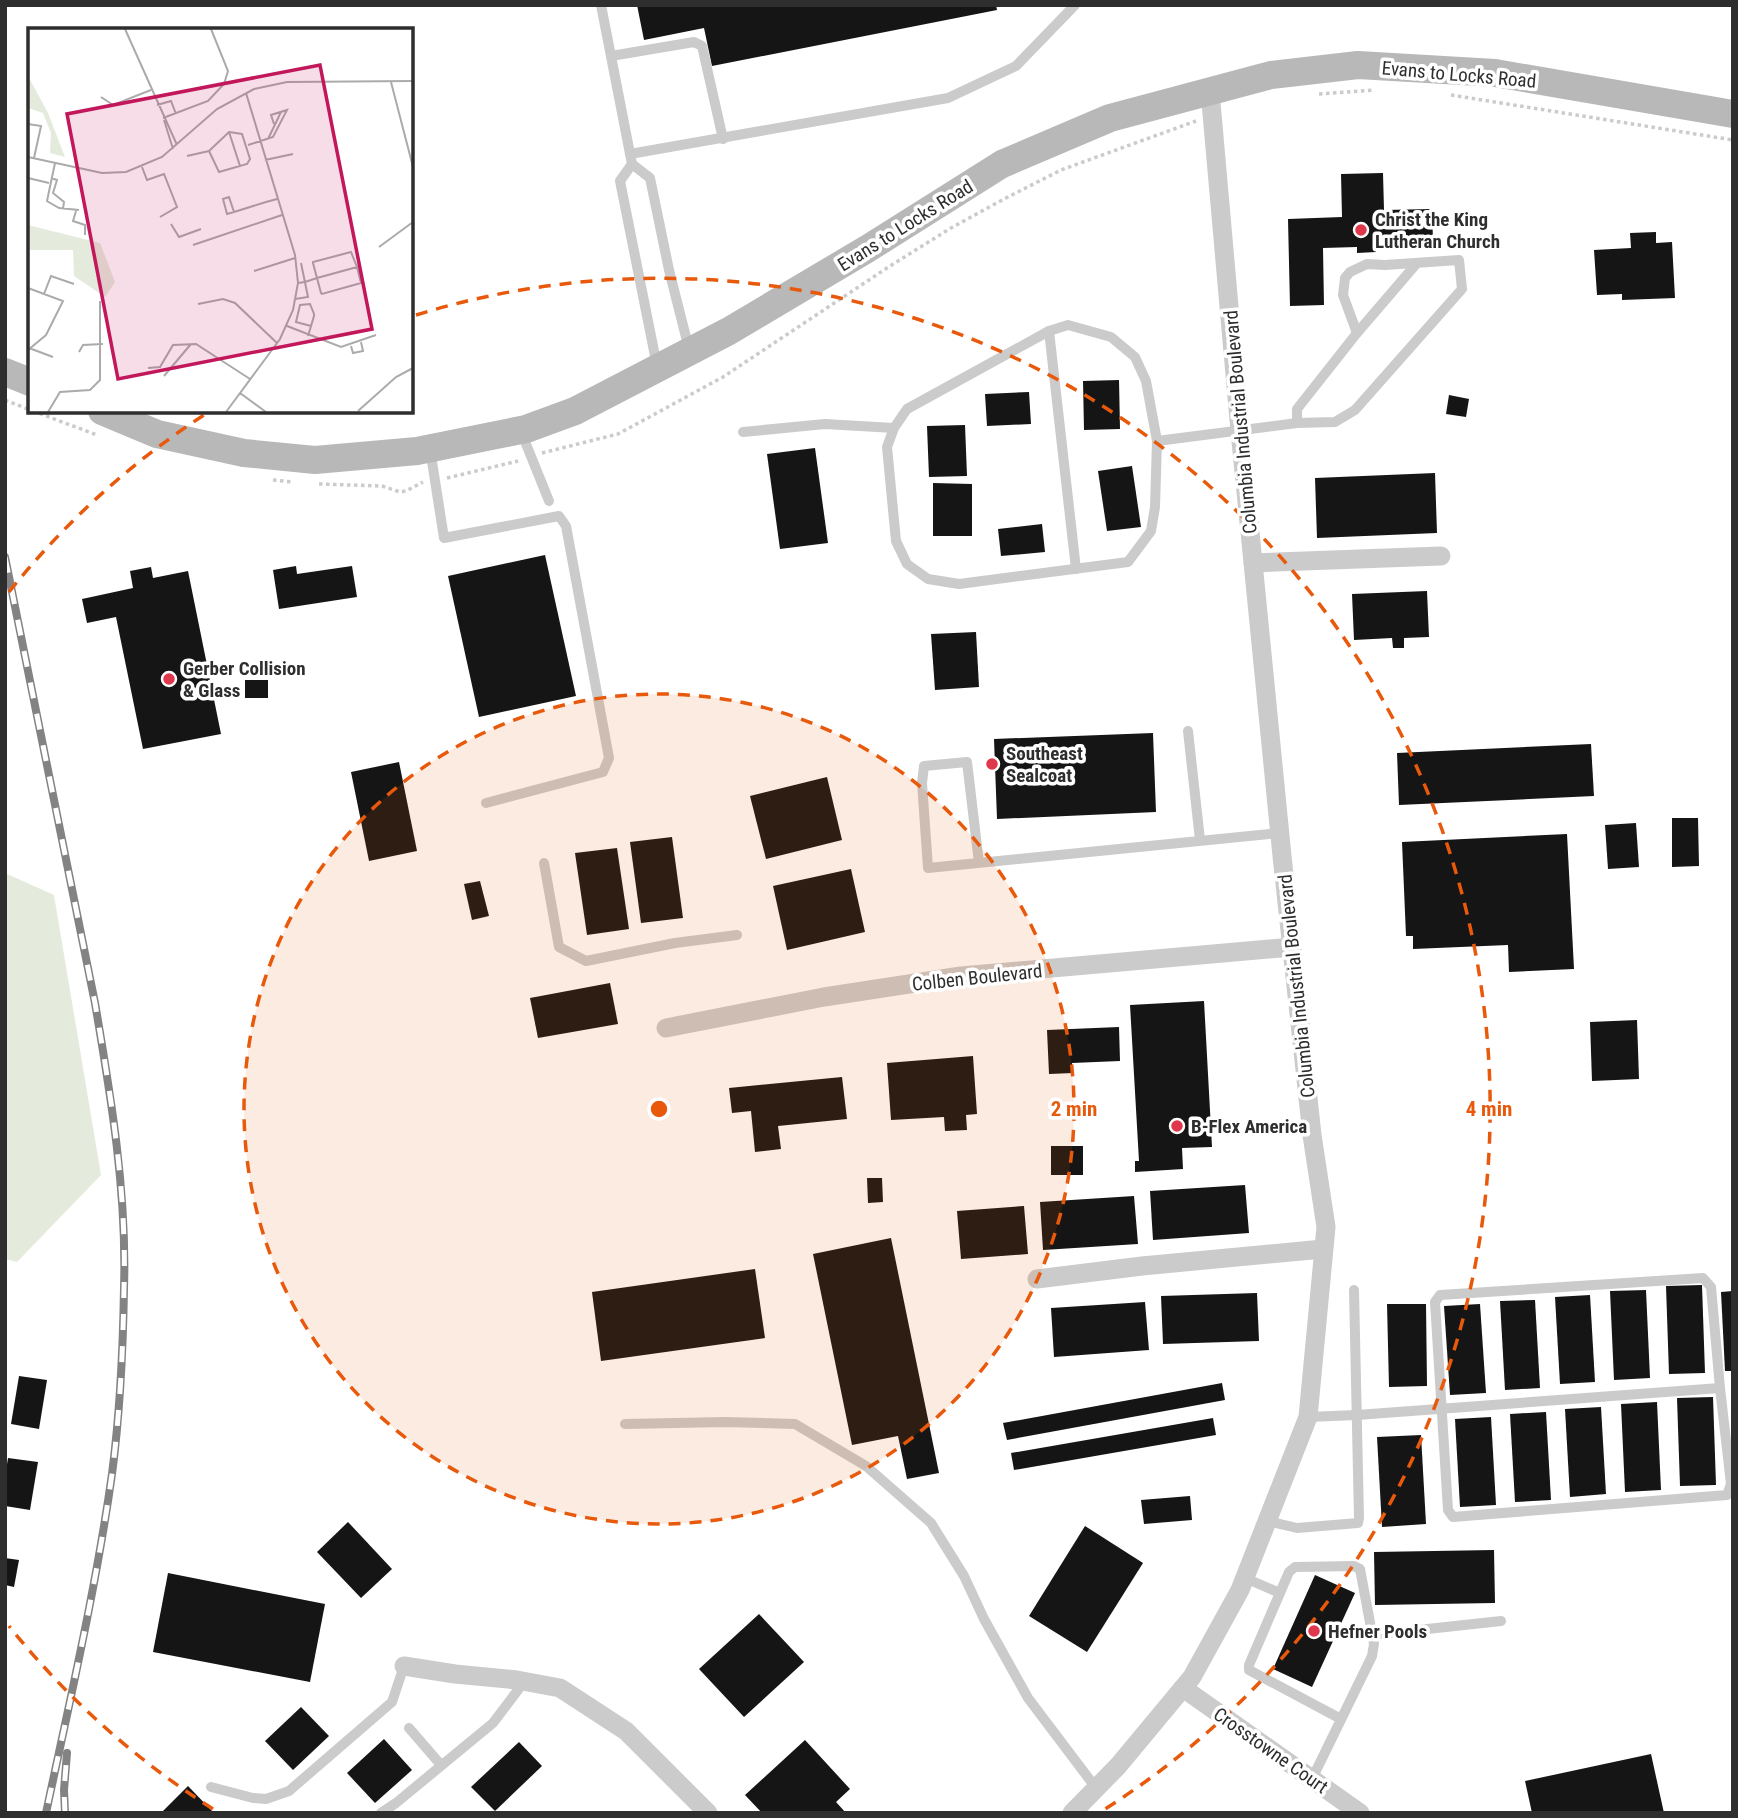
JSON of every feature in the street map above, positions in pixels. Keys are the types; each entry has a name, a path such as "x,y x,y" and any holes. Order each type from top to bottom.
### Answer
{"street":[{"name":"Evans to Locks Road","path":"107,413 157,434 244,453 314,460 430,448 520,430 575,411 729,331 1002,164 1110,118 1271,75 1358,65 1495,73 1733,114"},
{"name":"Columbia Industrial Boulevard","path":"1072,1813 1118,1766 1192,1677 1240,1590 1308,1416 1326,1227 1312,1135 1280,833 1210,91"},
{"path":"5,372 28,381"},
{"path":"1253,563 1441,556"},
{"name":"Colben Boulevard","path":"666,1028 824,997 961,976 1292,947"},
{"path":"1037,1279 1324,1249"},
{"path":"404,1666 560,1688 626,1731 708,1813"},
{"name":"Crosstowne Court","path":"1183,1688 1360,1813"}],"lane":[{"path":"601,5 631,159 650,178 669,270 690,351"},
{"path":"631,159 723,139 948,98 1016,66 1075,5"},
{"path":"611,56 694,43 702,46 723,139"},
{"path":"631,159 621,181 657,369"},
{"path":"1157,441 1297,423 1335,422 1355,410 1462,289 1459,260 1367,264 1357,268 1345,278 1343,295 1357,333"},
{"path":"1297,423 1297,409 1417,263"},
{"path":"1068,325 1111,337 1135,357 1146,381 1157,441 1155,507 1151,531 1128,562 958,584 928,579 907,564 896,541 887,447 894,428 907,409 1049,331 1068,325"},
{"path":"1049,331 1076,569"},
{"path":"743,432 825,424 894,428"},
{"path":"520,430 549,501"},
{"path":"430,448 444,538 559,516 566,526 609,758 603,772 486,803"},
{"path":"1188,731 1200,840"},
{"path":"979,863 967,762 924,766 922,783 928,868 979,863 1200,840 1280,833"},
{"path":"544,863 559,947 586,961 675,943 737,935"},
{"path":"1703,1278 1711,1287 1720,1388 1731,1484 1727,1495 1453,1517 1448,1510 1435,1302 1440,1295 1703,1278"},
{"path":"1267,1521 1297,1528 1358,1523 1354,1290"},
{"path":"1308,1416 1357,1415 1720,1388"},
{"path":"625,1424 795,1424 866,1466 931,1523 964,1576 1028,1698 1096,1788"},
{"path":"1312,1779 1372,1656 1374,1644 1360,1569 1354,1566 1295,1567 1289,1572 1249,1665 1250,1670 1341,1719"},
{"path":"1245,1578 1280,1593"},
{"path":"1372,1635 1501,1622"},
{"path":"211,1787 266,1799 289,1791 392,1702 404,1666"},
{"path":"381,1813 493,1723 525,1682"},
{"path":"410,1727 441,1765"}],"path":[{"path":"1312,94 1381,90"},
{"path":"1449,94 1733,140"},
{"path":"544,453 618,434 723,377 951,228 1061,170 1164,132"},
{"path":"5,400 28,409"},
{"path":"449,477 514,462"},
{"path":"352,485 382,486 400,492 420,482"}],"green space":[{"path":"5,873 54,895 101,1175 17,1262 5,1259"}],"building":[{"path":"637,5 996,5 997,10 712,66 704,28 644,40"},
{"name":"Christ the King Lutheran Church","path":"1383,173 1384,210 1432,209 1433,241 1376,243 1376,252 1357,253 1357,247 1323,248 1324,305 1290,306 1288,219 1342,217 1341,174"},
{"path":"1656,232 1656,243 1672,242 1675,298 1622,300 1622,294 1597,295 1594,250 1631,248 1630,233"},
{"path":"1119,380 1120,429 1084,430 1083,381"},
{"path":"1029,392 1031,424 987,426 985,394"},
{"path":"1449,395 1469,399 1466,417 1446,414"},
{"path":"965,425 967,476 929,477 927,426"},
{"path":"815,448 828,543 780,549 767,454"},
{"path":"1132,466 1141,527 1107,531 1098,471"},
{"path":"1435,473 1437,533 1317,538 1315,478"},
{"path":"933,483 972,484 972,536 933,536"},
{"path":"1042,524 1045,552 1001,556 998,529"},
{"path":"545,555 576,696 479,717 448,576"},
{"path":"296,566 297,574 352,566 357,597 279,609 273,570"},
{"name":"Gerber Collision & Glass","path":"151,567 153,578 188,571 221,734 143,749 116,617 87,623 82,599 133,588 130,571"},
{"path":"1427,591 1429,637 1404,638 1404,648 1393,648 1392,638 1354,640 1352,594"},
{"path":"976,632 979,687 935,690 931,634"},
{"path":"245,680 268,680 268,698 245,698"},
{"path":"1153,733 1156,812 997,819 994,739"},
{"path":"1591,744 1594,796 1399,805 1397,753"},
{"path":"399,762 417,851 369,861 351,772"},
{"path":"827,777 842,840 766,859 750,796"},
{"path":"1672,818 1698,818 1699,866 1672,867"},
{"path":"1636,823 1639,867 1608,869 1605,825"},
{"path":"1567,834 1574,969 1509,972 1508,945 1413,949 1413,936 1406,936 1402,842"},
{"path":"672,837 683,918 641,923 630,842"},
{"path":"617,848 629,929 587,935 575,853"},
{"path":"851,869 865,932 787,950 773,886"},
{"path":"480,881 489,916 472,920 464,884"},
{"path":"610,983 618,1024 538,1038 530,998"},
{"path":"1204,1001 1212,1147 1182,1148 1183,1169 1135,1172 1135,1161 1139,1161 1130,1005"},
{"path":"1637,1020 1639,1079 1592,1081 1590,1022"},
{"path":"1119,1027 1120,1061 1072,1063 1073,1073 1049,1074 1047,1030"},
{"path":"973,1056 977,1114 966,1115 967,1130 945,1131 944,1117 891,1120 887,1063"},
{"path":"842,1077 847,1119 778,1126 781,1149 755,1152 751,1111 732,1113 729,1088"},
{"path":"1051,1146 1083,1146 1083,1175 1051,1175"},
{"path":"867,1178 882,1178 883,1202 868,1203"},
{"path":"1245,1185 1249,1233 1153,1240 1150,1191"},
{"path":"1134,1196 1138,1244 1043,1250 1040,1202"},
{"path":"1024,1206 1028,1254 961,1259 957,1211"},
{"path":"891,1238 939,1473 907,1479 898,1436 852,1445 813,1254"},
{"path":"755,1269 765,1338 601,1361 592,1292"},
{"path":"1702,1285 1705,1373 1669,1374 1666,1286"},
{"path":"1646,1290 1650,1378 1614,1380 1610,1291"},
{"path":"1733,1291 1733,1371 1725,1371 1721,1292"},
{"path":"1257,1293 1259,1341 1163,1344 1161,1296"},
{"path":"1590,1295 1595,1382 1560,1384 1555,1297"},
{"path":"1535,1300 1540,1388 1505,1390 1500,1301"},
{"path":"1145,1302 1149,1350 1054,1357 1051,1308"},
{"path":"1387,1304 1426,1304 1427,1386 1389,1387"},
{"path":"1480,1304 1486,1393 1450,1395 1444,1306"},
{"path":"19,1376 47,1380 39,1429 11,1424"},
{"path":"1222,1383 1225,1400 1007,1440 1003,1423"},
{"path":"1713,1397 1716,1485 1680,1486 1677,1398"},
{"path":"1657,1402 1661,1490 1625,1492 1621,1404"},
{"path":"1601,1407 1606,1494 1570,1497 1565,1409"},
{"path":"1546,1412 1551,1500 1515,1502 1510,1414"},
{"path":"1491,1417 1496,1505 1460,1507 1455,1419"},
{"path":"1213,1418 1216,1435 1014,1470 1011,1453"},
{"path":"1421,1435 1426,1524 1382,1527 1377,1437"},
{"path":"8,1458 38,1462 30,1510 5,1506"},
{"path":"1190,1496 1192,1520 1144,1524 1141,1500"},
{"path":"348,1522 392,1569 361,1598 317,1552"},
{"path":"1085,1526 1143,1563 1087,1652 1029,1616"},
{"path":"1494,1550 1495,1603 1375,1605 1374,1552"},
{"path":"5,1558 19,1560 14,1587 5,1585"},
{"path":"168,1573 325,1604 310,1682 153,1652"},
{"name":"Hefner Pools","path":"1315,1575 1355,1593 1312,1687 1273,1669"},
{"path":"759,1614 804,1662 744,1717 699,1669"},
{"path":"301,1707 329,1736 293,1770 265,1741"},
{"path":"384,1739 412,1770 375,1803 347,1773"},
{"path":"805,1740 850,1789 836,1802 846,1813 762,1813 745,1795"},
{"path":"519,1742 542,1766 495,1811 471,1787"},
{"path":"1651,1754 1664,1813 1532,1813 1525,1781"},
{"path":"188,1786 214,1813 161,1813"}],"railway":[{"path":"5,557 95,1003 117,1145 123,1217 124,1311 121,1381 112,1474 90,1602 46,1813"},
{"path":"65,1813 67,1753"}],"place":[{"name":"Christ the King Lutheran Church","path":"1361,230"},
{"name":"Gerber Collision & Glass","path":"169,679"},
{"name":"Southeast Sealcoat","path":"992,764"},
{"name":"B-Flex America","path":"1177,1126"},
{"name":"Hefner Pools","path":"1314,1631"}]}
